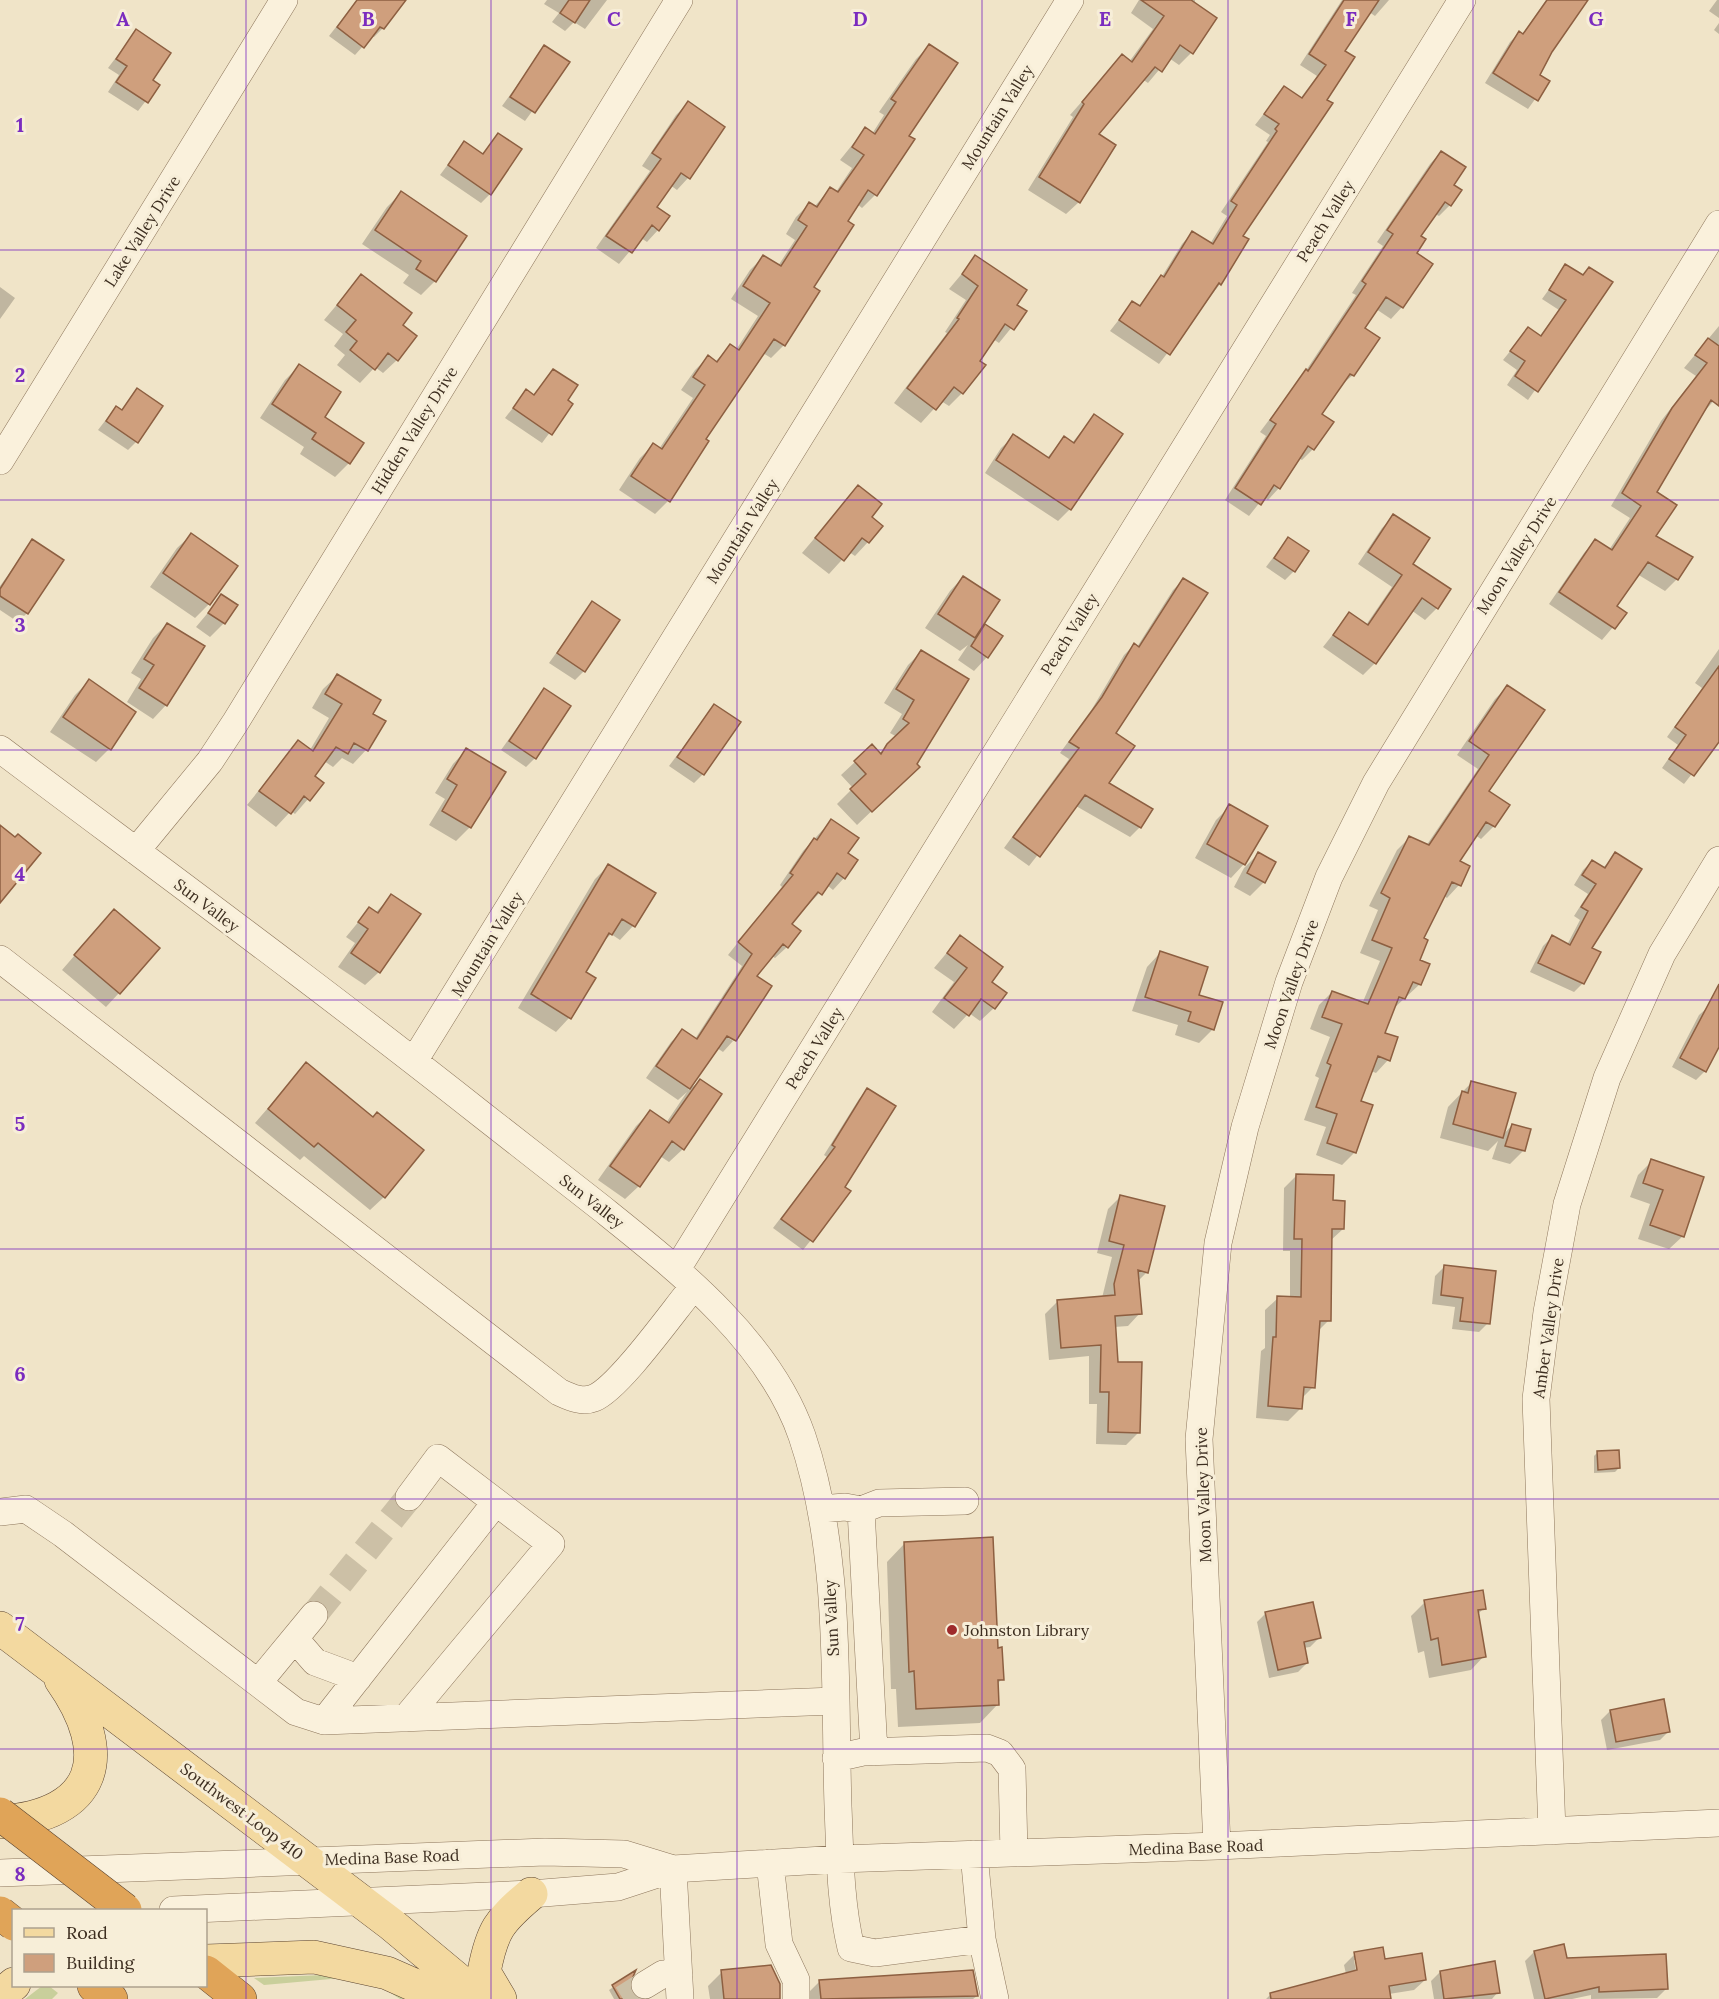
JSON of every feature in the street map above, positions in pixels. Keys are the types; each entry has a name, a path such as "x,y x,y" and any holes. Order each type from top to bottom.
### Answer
{"highway":[{"path":"0,1814 122,1909"},
{"path":"0,1913 12,1922"},
{"path":"207,1973 240,1999"},
{"path":"95,1987 111,1999"}],"main road":[{"name":"Southwest Loop 410","path":"0,1628 306,1860 481,1999"},
{"path":"0,1821 31,1819 55,1810 78,1791 90,1769 91,1743 84,1719 72,1695 47,1662"},
{"path":"500,1999 484,1971 490,1940 506,1916 531,1894"},
{"path":"207,1961 314,1957 387,1973 446,1999"},
{"path":"0,1996 12,1986"}],"street":[{"name":"Lake Valley Drive","path":"0,461 284,0"},
{"name":"Hidden Valley Drive","path":"136,851 210,761 235,723 679,0"},
{"name":"Mountain Valley","path":"414,1061 1070,0"},
{"name":"Peach Valley","path":"0,959 559,1392 579,1400 595,1398 621,1376 685,1277 1462,0"},
{"name":"Moon Valley Drive","path":"1217,1846 1198,1439 1218,1243 1245,1128 1289,982 1329,877 1376,783 1719,224"},
{"name":"Sun Valley","path":"0,749 414,1061 685,1277 754,1350 780,1390 801,1433 821,1509 828,1550 840,1858 845,1923 851,1948 875,1953 982,1939"},
{"name":"Amber Valley Drive","path":"1552,1831 1536,1399 1547,1312 1567,1204 1607,1078 1662,954 1719,860"},
{"path":"406,1718 551,1544 438,1458 409,1497"},
{"path":"821,1509 845,1507 861,1510 879,1503 965,1501"},
{"path":"324,1721 496,1502"},
{"path":"0,1512 26,1509 63,1534 296,1712 324,1721 835,1701"},
{"path":"861,1510 874,1752"},
{"path":"258,1683 314,1615"},
{"path":"295,1639 315,1662 358,1678"},
{"path":"836,1758 874,1752 987,1748 1000,1753 1012,1769 1014,1853"},
{"name":"Medina Base Road","path":"207,1909 531,1894 618,1887 673,1869 840,1858 1217,1846 1719,1823"},
{"name":"Medina Base Road","path":"0,1873 545,1852 624,1854 673,1869"},
{"path":"974,1854 982,1939 995,1999"},
{"path":"770,1863 779,1944 796,1980 796,1999"},
{"path":"673,1869 680,1987"},
{"path":"645,1985 663,1974 680,1987"}],"green space":[{"path":"346,1974 420,1999 400,1999 380,1986 342,1978 264,1985 254,1978"},
{"path":"41,1987 50,1987 58,1993 52,1999 25,1999"}],"building":[{"path":"357,0 406,0 384,29 380,27 364,48 337,27"},
{"path":"569,0 590,0 575,23 560,13"},
{"path":"1141,0 1191,0 1217,18 1193,54 1180,45 1162,72 1155,67 1099,134 1116,145 1080,203 1039,177 1084,104 1082,102 1122,54 1132,62 1164,16"},
{"path":"1344,0 1379,0 1345,51 1355,57 1327,100 1333,103 1243,236 1249,239 1221,285 1219,283 1170,355 1119,320 1132,301 1140,306 1161,275 1164,277 1192,231 1213,244 1237,205 1231,201 1277,131 1275,129 1279,124 1264,114 1284,86 1302,98 1326,65 1309,54"},
{"path":"1547,0 1588,0 1552,52 1540,75 1550,81 1538,101 1493,73 1519,31 1523,34"},
{"path":"136,29 171,53 153,80 160,85 148,103 116,82 127,66 116,59"},
{"path":"929,44 958,63 909,136 915,139 877,196 868,190 848,221 854,225 814,287 820,291 785,346 774,339 706,439 709,441 670,502 631,476 653,443 662,449 705,385 693,377 708,355 717,362 730,344 739,350 770,303 743,286 763,255 781,266 807,226 798,220 809,202 817,207 830,187 838,192 864,155 852,147 865,127 875,134 896,102 891,99"},
{"path":"544,45 570,62 535,113 510,97"},
{"path":"688,101 725,127 690,179 681,173 657,207 670,216 659,231 652,225 632,253 606,236 661,159 652,153"},
{"path":"498,133 522,149 491,195 448,165 464,141 483,154"},
{"path":"1441,151 1466,167 1454,185 1462,190 1451,206 1445,202 1421,236 1426,239 1417,253 1433,264 1403,308 1386,297 1365,328 1380,338 1354,376 1350,374 1322,414 1334,422 1314,450 1308,446 1280,489 1274,485 1261,505 1235,488 1276,424 1270,420 1306,369 1308,371 1366,284 1362,281 1393,234 1387,230"},
{"path":"401,191 467,236 436,282 416,269 421,261 375,230"},
{"path":"975,255 1027,290 1017,305 1027,311 1014,330 1005,324 980,361 986,365 963,394 954,387 936,410 907,388 959,319 957,318 978,286 962,274"},
{"path":"1565,264 1583,275 1589,267 1613,282 1538,392 1515,376 1525,361 1510,351 1528,327 1541,336 1566,300 1549,290"},
{"path":"361,274 412,313 403,325 417,336 398,361 388,353 375,370 350,350 357,341 346,332 356,320 337,305"},
{"path":"1708,338 1719,346 1719,406 1711,400 1657,492 1677,505 1656,536 1693,557 1678,580 1648,562 1617,606 1627,613 1615,629 1559,592 1595,539 1612,550 1641,506 1622,493 1672,408 1707,363 1695,355"},
{"path":"299,364 341,392 325,417 364,443 350,464 312,439 316,433 272,404"},
{"path":"553,369 578,385 568,400 573,404 552,435 513,408 526,389 534,395"},
{"path":"137,388 163,406 138,443 106,421 116,406 122,410"},
{"path":"1094,414 1123,434 1071,510 996,460 1013,434 1049,458 1064,436 1074,443"},
{"path":"858,485 882,504 872,517 883,526 869,543 862,538 844,561 815,538"},
{"path":"1393,514 1430,538 1413,564 1451,589 1438,609 1422,598 1376,664 1333,635 1349,612 1368,625 1402,575 1368,552"},
{"path":"191,533 238,566 210,605 163,573"},
{"path":"1288,537 1309,551 1295,572 1274,558"},
{"path":"32,539 64,560 28,614 0,596 0,589"},
{"path":"963,576 1000,600 975,638 938,614"},
{"path":"1183,578 1208,593 1116,733 1135,746 1109,783 1153,809 1141,828 1085,795 1040,857 1013,837 1079,748 1069,742 1102,697 1134,643 1139,647"},
{"path":"221,594 238,605 225,624 208,613"},
{"path":"592,601 620,620 585,672 557,653"},
{"path":"167,623 205,646 167,706 139,688 154,665 144,659"},
{"path":"985,624 1003,636 988,658 971,646"},
{"path":"921,650 969,679 917,764 920,767 872,812 850,789 866,774 854,761 872,744 881,754 887,744 909,723 903,719 914,700 896,689"},
{"path":"1719,666 1719,742 1694,776 1669,759 1686,735 1675,727"},
{"path":"337,674 381,700 373,714 386,721 368,751 354,743 348,754 336,747 315,776 324,783 310,801 304,796 291,814 259,791 298,740 313,751 342,704 325,694"},
{"path":"89,679 136,712 111,750 63,717"},
{"path":"1507,685 1545,710 1489,791 1510,805 1495,827 1486,822 1460,861 1470,866 1461,886 1452,882 1424,938 1428,940 1420,960 1430,964 1421,985 1413,982 1405,999 1399,997 1385,1033 1398,1037 1390,1061 1378,1056 1361,1101 1373,1105 1356,1153 1327,1143 1337,1114 1316,1107 1331,1065 1327,1063 1342,1024 1322,1017 1332,991 1368,1004 1392,948 1372,940 1390,898 1381,893 1409,836 1429,845 1489,755 1469,741"},
{"path":"544,688 571,706 536,759 509,741"},
{"path":"714,704 741,722 704,775 677,757"},
{"path":"466,748 506,772 471,828 442,811 457,785 447,779"},
{"path":"1229,804 1268,826 1245,865 1207,844"},
{"path":"831,819 859,838 848,853 858,860 845,879 837,873 822,895 818,892 792,924 801,931 788,948 783,944 757,976 772,986 736,1041 727,1036 690,1089 656,1066 682,1029 697,1039 752,954 738,942 793,875 790,873 814,838 817,840"},
{"path":"0,825 15,837 18,834 41,853 0,903"},
{"path":"1258,852 1276,862 1265,883 1247,873"},
{"path":"1615,852 1642,869 1592,948 1601,952 1584,984 1538,963 1552,935 1570,945 1588,911 1581,907 1596,884 1582,875 1592,860 1605,868"},
{"path":"608,864 656,893 635,927 622,919 612,935 609,933 586,972 596,978 571,1019 531,994"},
{"path":"391,894 421,914 380,973 351,953 368,929 358,922 369,907 378,913"},
{"path":"114,909 160,948 120,994 74,955"},
{"path":"960,935 1003,967 992,982 1007,993 995,1009 981,999 969,1016 944,998 967,968 947,953"},
{"path":"1160,951 1208,967 1199,995 1223,1002 1214,1030 1188,1021 1191,1012 1145,997"},
{"path":"1719,984 1719,1047 1706,1072 1680,1058"},
{"path":"306,1062 373,1117 377,1112 424,1150 385,1198 318,1143 314,1147 268,1109"},
{"path":"700,1079 722,1094 684,1150 672,1141 640,1187 610,1166 650,1110 669,1123"},
{"path":"1471,1081 1516,1093 1503,1138 1453,1124 1462,1091 1468,1093"},
{"path":"867,1088 896,1106 845,1187 851,1191 813,1242 781,1219 835,1147 832,1145"},
{"path":"1512,1124 1531,1129 1525,1151 1505,1146"},
{"path":"1651,1159 1704,1177 1684,1237 1650,1225 1663,1190 1643,1183"},
{"path":"1296,1174 1334,1175 1333,1200 1345,1201 1344,1229 1332,1229 1331,1321 1320,1321 1315,1388 1304,1387 1302,1409 1268,1406 1273,1337 1276,1337 1277,1296 1301,1297 1302,1239 1294,1239"},
{"path":"1120,1195 1165,1206 1148,1273 1138,1270 1142,1314 1115,1316 1118,1362 1142,1362 1140,1433 1108,1432 1109,1392 1100,1392 1101,1345 1061,1348 1057,1300 1115,1295 1114,1284 1124,1245 1109,1241"},
{"path":"1444,1265 1496,1271 1490,1324 1460,1321 1463,1298 1441,1295"},
{"path":"1619,1450 1620,1468 1598,1470 1597,1451"},
{"name":"Johnston Library","path":"993,1537 998,1648 1002,1647 1004,1680 998,1680 999,1705 916,1709 914,1671 909,1672 904,1542"},
{"path":"1483,1590 1486,1609 1478,1610 1486,1657 1442,1665 1438,1638 1431,1640 1424,1600"},
{"path":"1313,1602 1321,1638 1304,1642 1308,1663 1278,1670 1265,1612"},
{"path":"1664,1699 1670,1732 1616,1742 1610,1710"},
{"path":"1564,1944 1567,1958 1666,1954 1668,1989 1599,1992 1599,1987 1545,1999 1534,1951"},
{"path":"1383,1947 1385,1959 1422,1953 1426,1980 1389,1986 1391,1999 1271,1999 1270,1993 1357,1970 1354,1952"},
{"path":"1495,1961 1500,1993 1444,1999 1440,1971"},
{"path":"771,1965 780,1984 780,1999 724,1999 721,1970"},
{"path":"636,1970 629,1986 638,1999 620,1999 612,1985"},
{"path":"973,1970 978,1996 821,1999 819,1980"}],"tunnel":[{"path":"314,1615 409,1497"},
{"path":"623,1999 645,1985"}],"place":[{"name":"Johnston Library","path":"952,1630"}]}
